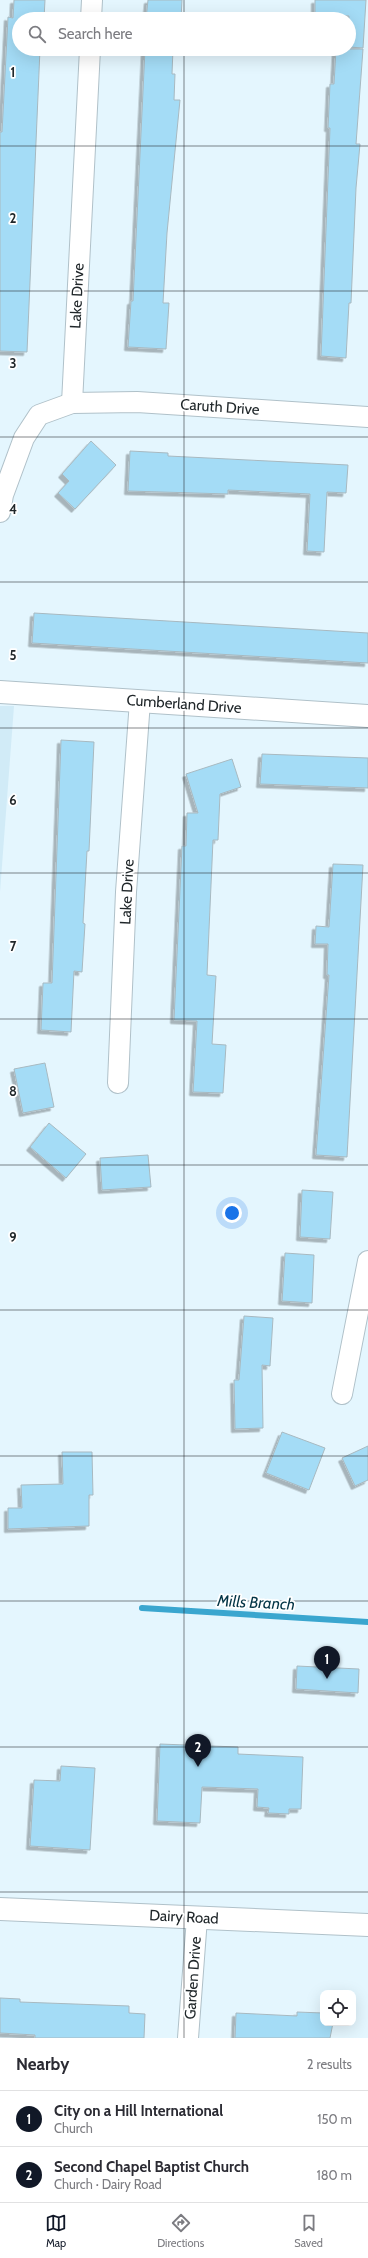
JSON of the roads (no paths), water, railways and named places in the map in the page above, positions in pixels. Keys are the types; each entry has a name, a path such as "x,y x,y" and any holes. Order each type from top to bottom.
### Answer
{"street":[{"path":"91,12 92,0"},
{"name":"Lake Drive","path":"72,403 90,56"},
{"name":"Caruth Drive","path":"72,403 137,402 368,417"},
{"path":"0,512 3,495 24,438 39,415 72,403"},
{"name":"Cumberland Drive","path":"0,692 368,716"},
{"name":"Lake Drive","path":"118,1083 126,892 140,701"},
{"path":"342,1394 368,1262"},
{"name":"Dairy Road","path":"0,1909 368,1925"},
{"name":"Garden Drive","path":"188,2038 197,1918"}],"waterway":[{"name":"Mills Branch","path":"142,1608 368,1622"}],"place":[{"name":"City on a Hill International","path":"327,1679"},
{"name":"Second Chapel Baptist Church","path":"198,1767"}]}
